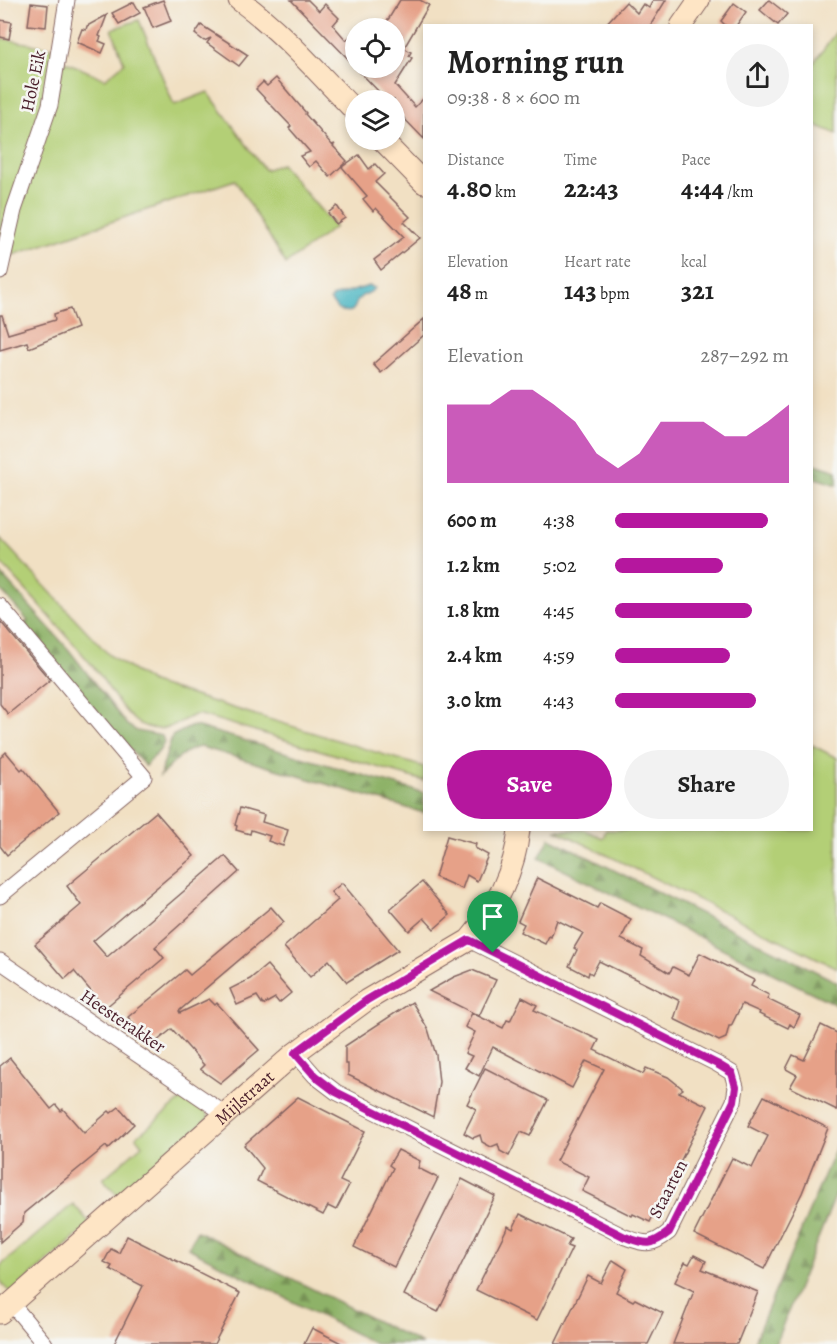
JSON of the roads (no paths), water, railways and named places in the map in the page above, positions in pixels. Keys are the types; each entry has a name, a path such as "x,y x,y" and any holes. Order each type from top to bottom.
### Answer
{"street":[{"name":"Hole Eik","path":"0,272 14,210 50,105 68,0"},
{"path":"239,0 292,45 345,100"},
{"path":"682,24 699,0"},
{"path":"392,150 423,182"},
{"path":"0,606 144,777 0,896"},
{"name":"Mijlstraat","path":"4,1302 295,1053 367,1000 469,940 481,926 506,882 519,831"},
{"name":"Staarten","path":"295,1053 315,1076 336,1092 625,1237 643,1243 656,1242 669,1232 734,1101 736,1087 732,1073 469,940"},
{"name":"Heesterakker","path":"0,961 225,1114"},
{"path":"4,1302 45,1344"}],"water":[{"path":"369,286 375,288 362,296 352,310 338,310 330,300 332,297"}]}
